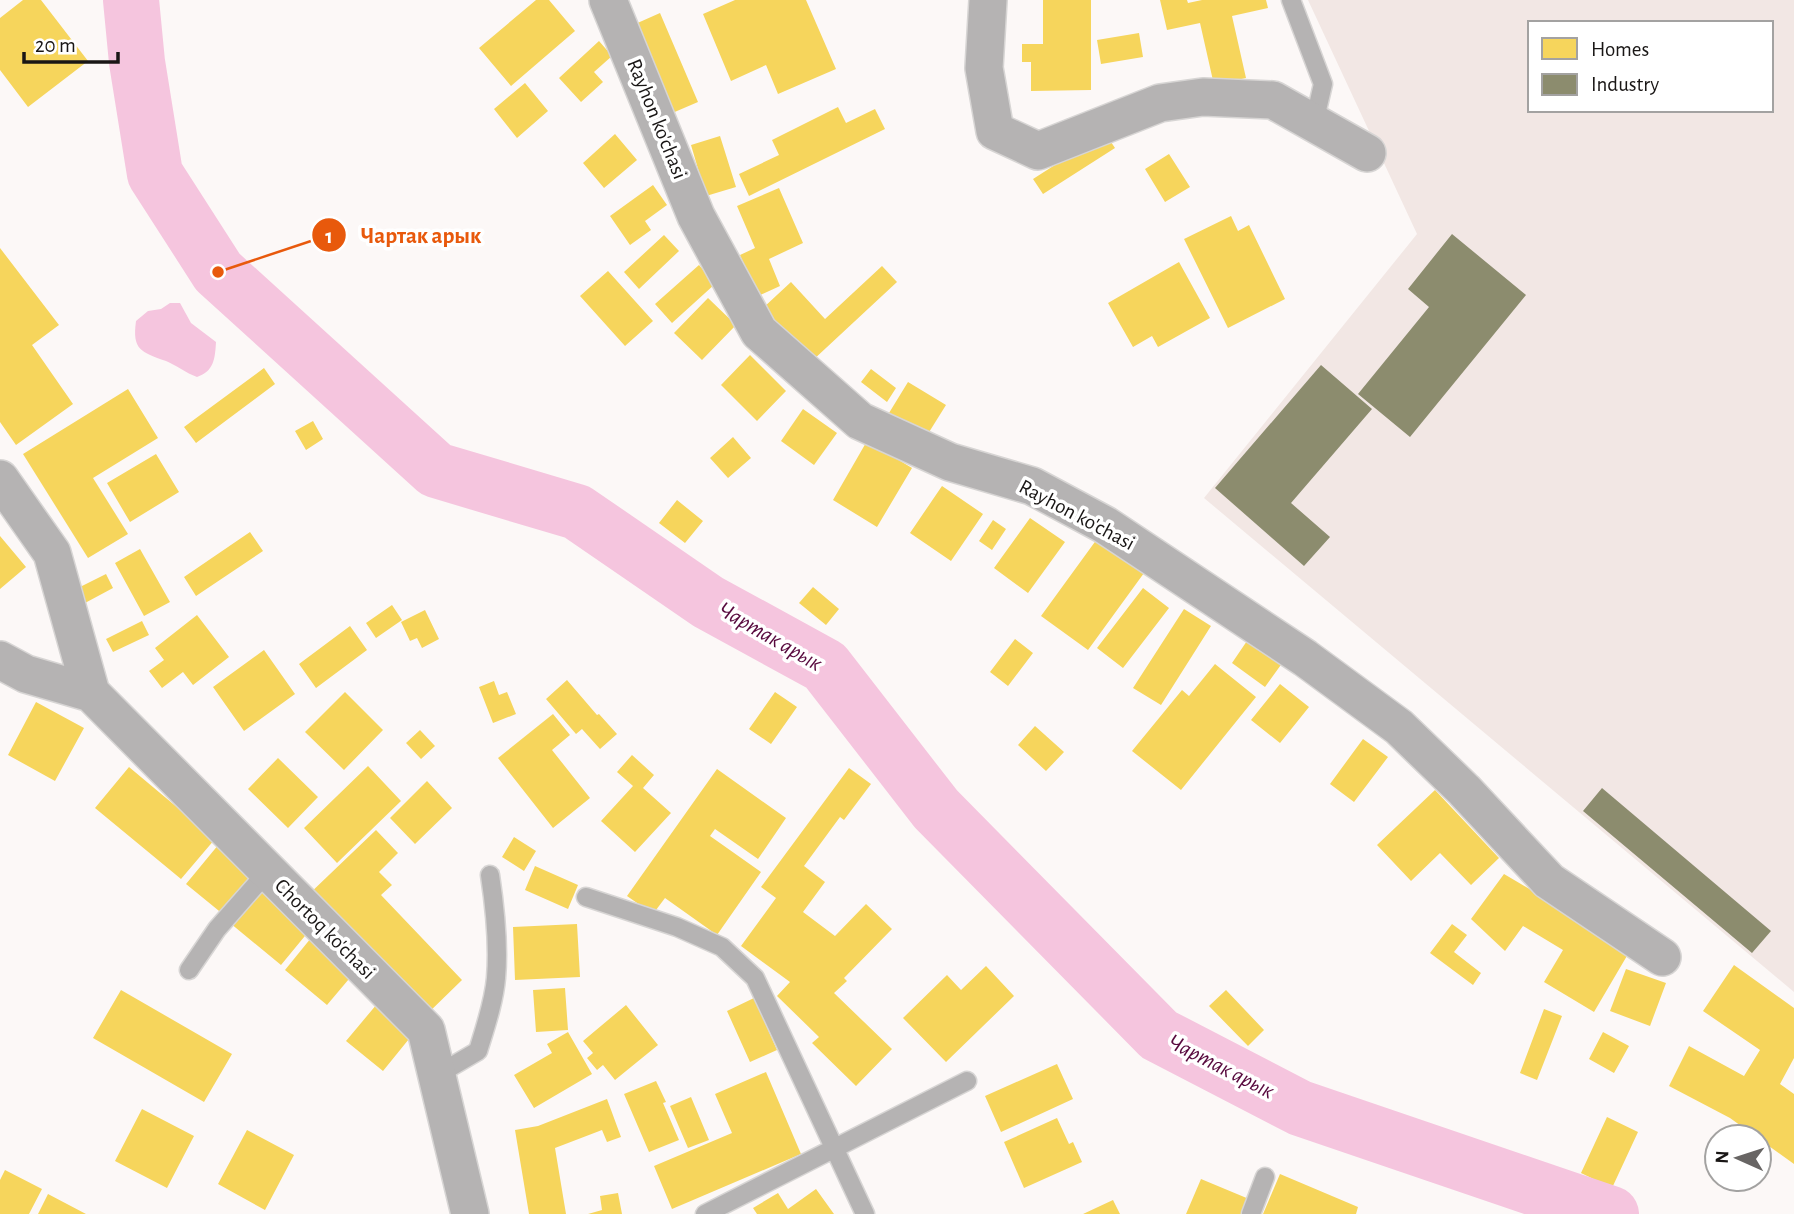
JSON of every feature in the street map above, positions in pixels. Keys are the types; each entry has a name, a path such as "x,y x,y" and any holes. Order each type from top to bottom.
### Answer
{"street":[{"name":"Rayhon ko'chasi","path":"608,0 696,216 760,332 860,421 950,461 1044,492 1105,525 1305,657 1399,727 1464,790 1549,881 1662,957"},
{"path":"988,0 984,68 995,131 1038,151 1160,103 1203,97 1273,100 1367,153"},
{"name":"Chortoq ko'chasi","path":"0,479 52,553 91,693"},
{"name":"Chortoq ko'chasi","path":"0,660 26,674 91,693 426,1030 470,1214"}],"lane":[{"path":"1291,0 1323,84 1314,123"},
{"path":"189,970 217,929 268,871"},
{"path":"437,1075 478,1051 487,1021 496,978 495,904 490,875"},
{"path":"586,897 677,927 723,947 755,978 865,1214"},
{"path":"705,1214 967,1081"},
{"path":"1251,1214 1265,1177"}],"shaded area":[{"path":"1308,0 1794,0 1794,992 1204,498 1417,234"},
{"path":"170,303 180,303 191,323 216,342 210,368 197,377 144,352 137,344 136,321 148,311 161,309"}],"building: Homes":[{"path":"23,0 41,0 88,61 28,107 0,70 0,18"},
{"path":"536,0 549,0 575,31 511,86 479,48"},
{"path":"735,0 806,0 836,69 778,94 766,65 731,81 703,14"},
{"path":"1043,0 1091,0 1091,90 1031,91 1031,62 1022,62 1022,44 1043,44"},
{"path":"1160,0 1187,0 1188,3 1202,0 1266,0 1268,8 1232,16 1246,78 1214,85 1200,23 1167,30"},
{"path":"660,13 698,102 670,114 633,25"},
{"path":"1139,33 1143,57 1101,64 1097,40"},
{"path":"599,41 612,56 594,72 603,82 581,102 559,78"},
{"path":"525,83 548,111 517,138 494,109"},
{"path":"838,107 846,123 875,109 885,129 749,196 739,174 779,155 772,140"},
{"path":"1105,133 1115,148 1043,194 1033,179"},
{"path":"615,134 637,160 604,188 583,163"},
{"path":"720,136 736,187 706,196 691,145"},
{"path":"1169,154 1190,187 1165,202 1145,169"},
{"path":"653,185 667,205 645,221 651,230 630,245 610,216"},
{"path":"779,188 803,243 769,259 780,286 758,296 740,255 755,248 737,206"},
{"path":"1231,216 1238,231 1249,225 1285,299 1228,328 1184,239"},
{"path":"664,235 679,251 639,289 624,272"},
{"path":"0,248 59,325 32,345 73,404 16,445 0,422"},
{"path":"1179,262 1210,318 1158,347 1152,336 1133,347 1108,303"},
{"path":"699,265 715,284 672,323 655,304"},
{"path":"882,266 897,282 812,361 763,308 791,282 825,319"},
{"path":"608,271 653,321 625,346 580,296"},
{"path":"708,298 736,325 702,360 674,333"},
{"path":"750,355 786,391 757,421 721,385"},
{"path":"264,368 275,384 196,443 184,427"},
{"path":"871,369 896,388 887,402 861,382"},
{"path":"908,382 946,405 926,437 889,413"},
{"path":"128,389 158,438 93,478 128,534 88,558 23,454"},
{"path":"803,409 837,433 814,465 781,441"},
{"path":"313,421 323,439 306,450 295,431"},
{"path":"733,437 751,458 728,478 710,458"},
{"path":"867,441 912,468 877,527 833,500"},
{"path":"156,454 179,492 130,522 107,483"},
{"path":"942,486 983,514 951,561 910,533"},
{"path":"677,500 703,521 685,543 659,523"},
{"path":"1030,518 1065,542 1028,593 994,568"},
{"path":"993,520 1006,529 992,550 979,541"},
{"path":"250,532 263,551 196,596 184,577"},
{"path":"0,536 26,567 0,589"},
{"path":"1097,539 1144,573 1088,650 1041,616"},
{"path":"140,549 170,602 144,616 115,563"},
{"path":"106,574 113,588 85,603 78,588"},
{"path":"813,587 839,609 826,625 799,603"},
{"path":"1143,588 1169,608 1123,668 1097,648"},
{"path":"392,605 402,620 376,638 366,623"},
{"path":"1184,609 1211,626 1161,705 1133,688"},
{"path":"425,610 439,639 422,648 417,638 410,641 401,622"},
{"path":"197,615 229,657 193,685 183,672 162,688 149,671 164,660 155,648"},
{"path":"142,621 149,635 113,652 106,639"},
{"path":"350,626 367,650 316,688 299,664"},
{"path":"1249,638 1283,662 1265,687 1232,663"},
{"path":"1015,639 1033,653 1008,686 990,672"},
{"path":"264,650 295,694 244,731 213,687"},
{"path":"1215,664 1256,697 1181,790 1132,751 1182,690 1189,696"},
{"path":"567,680 617,734 600,749 582,729 576,734 546,699"},
{"path":"494,681 499,695 507,692 516,714 493,723 479,687"},
{"path":"1280,684 1309,707 1280,743 1251,720"},
{"path":"345,692 383,730 344,770 305,732"},
{"path":"775,692 797,707 771,744 749,729"},
{"path":"36,702 84,728 55,781 8,755"},
{"path":"553,714 570,735 552,750 590,798 553,828 498,758"},
{"path":"1035,726 1064,752 1046,771 1018,745"},
{"path":"420,730 435,746 421,759 406,743"},
{"path":"1363,739 1388,757 1354,802 1330,784"},
{"path":"632,755 654,775 643,788 671,813 635,852 601,821 633,786 617,772"},
{"path":"278,758 318,797 288,828 248,789"},
{"path":"368,766 401,801 337,863 304,828"},
{"path":"129,767 215,839 181,879 95,808"},
{"path":"849,768 871,784 844,820 840,817 804,866 825,882 803,912 835,936 866,904 892,929 844,978 847,981 834,993 892,1049 856,1086 812,1043 819,1037 777,996 790,982 741,946 776,898 761,887"},
{"path":"717,769 786,818 758,859 715,829 710,836 761,872 717,935 665,898 653,914 627,896"},
{"path":"427,781 452,808 415,844 390,818"},
{"path":"1435,790 1499,858 1471,885 1440,853 1411,881 1377,845"},
{"path":"376,830 398,853 379,872 392,885 381,895 462,980 423,1018 306,897"},
{"path":"514,837 536,851 524,871 502,857"},
{"path":"219,844 257,875 224,915 186,884"},
{"path":"535,866 578,885 568,909 525,890"},
{"path":"1504,874 1631,949 1594,1012 1544,982 1563,950 1523,926 1505,951 1471,919"},
{"path":"258,889 309,931 281,965 230,923"},
{"path":"577,924 580,977 515,980 513,927"},
{"path":"1452,924 1467,935 1454,952 1481,973 1473,985 1430,953"},
{"path":"311,938 354,973 327,1005 285,970"},
{"path":"1734,965 1794,1008 1794,1058 1780,1084 1794,1094 1794,1164 1773,1149 1773,1123 1737,1123 1669,1086 1689,1046 1744,1076 1760,1050 1703,1011"},
{"path":"986,966 1014,996 946,1062 903,1018 947,975 961,990"},
{"path":"1626,969 1666,983 1650,1026 1610,1011"},
{"path":"565,988 568,1030 536,1032 533,990"},
{"path":"121,990 232,1054 204,1102 93,1038"},
{"path":"1226,990 1264,1030 1248,1046 1209,1006"},
{"path":"754,998 777,1050 750,1062 727,1011"},
{"path":"377,1004 413,1034 383,1071 346,1041"},
{"path":"626,1005 658,1045 615,1080 603,1065 597,1070 587,1058 593,1053 583,1041"},
{"path":"1544,1009 1562,1016 1537,1080 1520,1073"},
{"path":"568,1032 592,1074 534,1108 514,1075 552,1053 547,1044"},
{"path":"1603,1032 1629,1046 1614,1073 1589,1059"},
{"path":"1057,1064 1073,1099 1001,1132 985,1096"},
{"path":"766,1072 801,1154 672,1209 654,1166 732,1133 715,1094"},
{"path":"656,1081 679,1140 649,1152 624,1094"},
{"path":"691,1097 709,1140 688,1148 670,1106"},
{"path":"607,1099 621,1137 607,1142 602,1130 555,1148 566,1214 529,1214 515,1130 538,1126"},
{"path":"142,1109 194,1136 167,1188 115,1161"},
{"path":"1607,1117 1638,1132 1612,1188 1581,1173"},
{"path":"1057,1118 1069,1144 1073,1142 1082,1162 1024,1188 1004,1142"},
{"path":"247,1130 294,1155 265,1210 218,1184"},
{"path":"5,1170 42,1189 29,1214 0,1214 0,1180"},
{"path":"1280,1174 1358,1207 1356,1214 1263,1214"},
{"path":"1201,1179 1249,1199 1242,1214 1186,1214"},
{"path":"816,1189 834,1214 757,1214 753,1208 778,1193 788,1209"},
{"path":"618,1193 622,1214 588,1214 602,1210 600,1196"},
{"path":"48,1194 86,1214 38,1214"},
{"path":"1113,1200 1120,1214 1083,1214"}],"building: Industry":[{"path":"1452,234 1526,295 1410,437 1358,394 1429,307 1408,289"},
{"path":"1321,365 1372,409 1291,503 1330,537 1304,566 1215,488"},
{"path":"1602,788 1771,931 1752,953 1583,811"}],"waterway":[{"name":"Чартак арык","path":"131,0 137,62 155,174 218,272 436,470 577,512 708,602 825,666 936,809 1159,1035 1300,1108 1611,1214"}],"place":[{"name":"Чартак арык","path":"218,272"}]}
